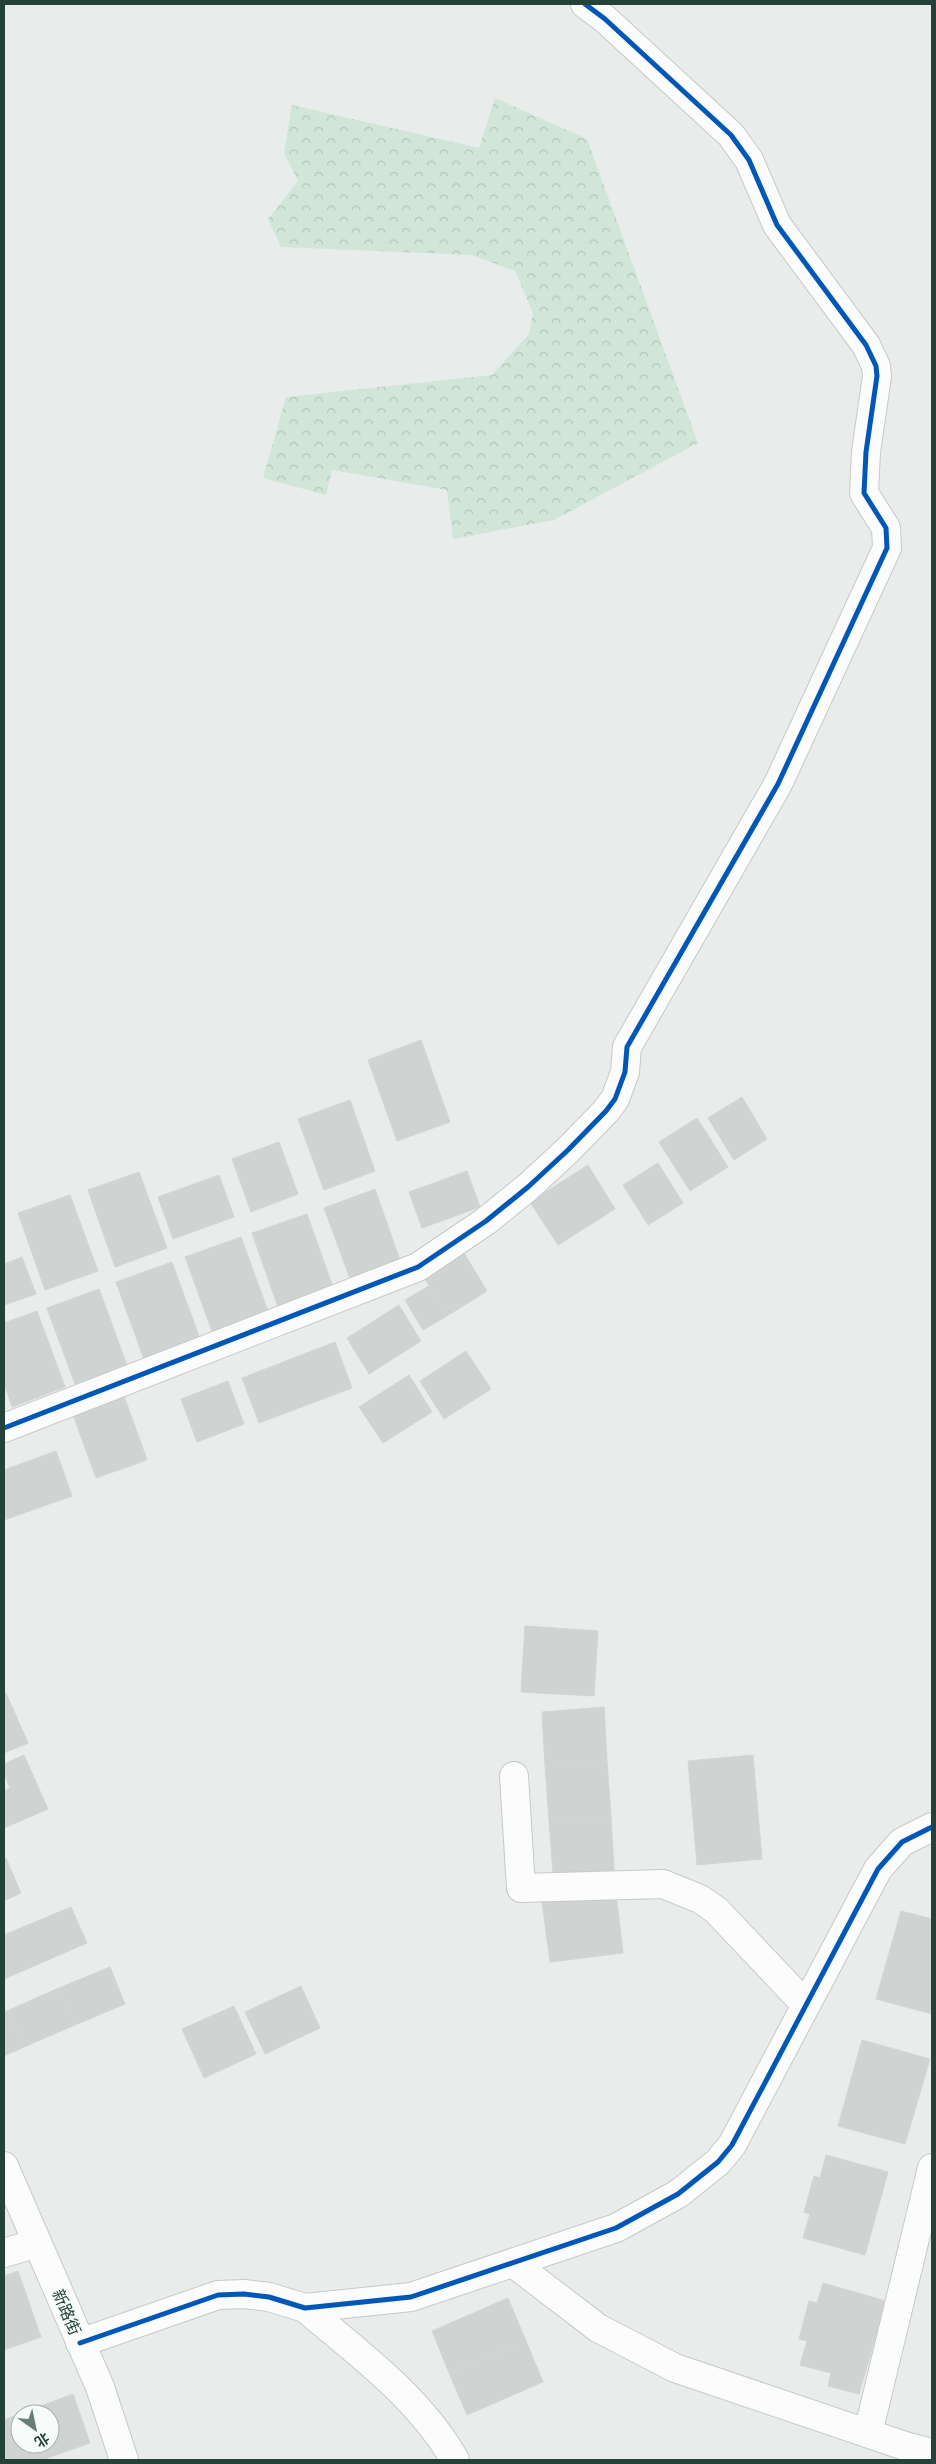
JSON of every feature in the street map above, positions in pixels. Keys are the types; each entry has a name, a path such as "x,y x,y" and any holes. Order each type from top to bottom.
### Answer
{"street":[{"path":"4,1428 418,1267 486,1221 568,1150 615,1099 625,1072 627,1047 778,784 887,548 886,528 864,493 866,452 877,376 876,366 866,345 777,225 749,160 731,135 605,19 585,4"},
{"path":"514,1776 521,1888 664,1884 700,1899 716,1910 806,2005"},
{"path":"305,2308 411,2296 616,2228 678,2194 718,2162 732,2145 878,1869 902,1842 932,1827"},
{"name":"新路街","path":"4,2166 100,2387 124,2460"},
{"path":"868,2433 932,2168"},
{"path":"4,2252 37,2243"},
{"path":"513,2263 598,2328 675,2368 868,2433 932,2452"},
{"path":"80,2343 218,2295 244,2294 269,2297 305,2308 384,2374 408,2398 432,2427 455,2460"}],"green space":[{"path":"495,98 587,139 698,443 554,520 453,539 447,490 332,470 326,495 263,478 286,397 492,375 529,334 533,313 515,271 472,255 281,247 268,219 298,181 284,153 292,105 479,148"}],"building":[{"path":"421,1040 450,1122 397,1141 368,1060"},
{"path":"742,1097 767,1139 734,1160 708,1118"},
{"path":"350,1100 375,1171 324,1190 298,1119"},
{"path":"697,1118 728,1167 690,1191 659,1142"},
{"path":"279,1142 298,1194 251,1212 232,1159"},
{"path":"658,1163 683,1203 648,1225 623,1185"},
{"path":"588,1165 615,1209 558,1245 530,1202"},
{"path":"467,1171 480,1207 422,1228 409,1192"},
{"path":"139,1172 167,1248 115,1267 88,1190"},
{"path":"219,1175 234,1217 173,1239 158,1197"},
{"path":"375,1189 402,1266 352,1284 324,1208"},
{"path":"70,1195 98,1271 45,1290 18,1213"},
{"path":"307,1214 334,1290 279,1310 252,1233"},
{"path":"241,1237 269,1314 213,1334 185,1257"},
{"path":"464,1253 487,1291 447,1316 424,1277"},
{"path":"22,1257 36,1294 4,1305 4,1264"},
{"path":"172,1262 200,1339 144,1359 116,1282"},
{"path":"429,1286 447,1316 423,1330 405,1300"},
{"path":"99,1289 127,1365 75,1384 47,1308"},
{"path":"399,1305 421,1341 369,1374 347,1338"},
{"path":"37,1311 65,1387 12,1407 4,1383 4,1323"},
{"path":"335,1342 352,1388 259,1423 242,1378"},
{"path":"466,1351 491,1389 444,1419 420,1381"},
{"path":"409,1375 432,1412 383,1443 359,1407"},
{"path":"228,1381 244,1424 197,1442 181,1399"},
{"path":"123,1393 147,1460 96,1478 72,1412"},
{"path":"56,1451 72,1496 4,1520 4,1470"},
{"path":"525,1626 598,1631 594,1696 521,1692"},
{"path":"6,1693 28,1743 4,1753 4,1694"},
{"path":"604,1707 607,1761 545,1766 542,1712"},
{"path":"24,1755 48,1809 4,1828 4,1791 10,1788 4,1774 4,1764"},
{"path":"753,1755 762,1859 697,1865 688,1761"},
{"path":"607,1761 611,1816 549,1820 545,1766"},
{"path":"611,1816 614,1870 553,1874 549,1820"},
{"path":"6,1858 21,1893 4,1901 4,1860"},
{"path":"616,1893 623,1953 550,1962 542,1902"},
{"path":"71,1907 87,1943 4,1979 4,1935"},
{"path":"901,1911 932,1919 932,2014 876,1999"},
{"path":"110,1967 125,2004 75,2025 59,1988"},
{"path":"301,1986 320,2028 265,2054 245,2012"},
{"path":"59,1988 75,2025 24,2047 9,2010"},
{"path":"234,2006 256,2054 204,2078 182,2029"},
{"path":"9,2010 24,2047 4,2056 4,2012"},
{"path":"862,2040 930,2059 905,2144 838,2126"},
{"path":"826,2155 888,2172 865,2255 803,2238 810,2214 804,2212 814,2176 820,2178"},
{"path":"18,2271 41,2337 4,2350 4,2276"},
{"path":"823,2283 886,2301 859,2394 828,2386 831,2373 800,2365 807,2341 799,2339 809,2301 817,2303"},
{"path":"508,2298 526,2341 449,2373 432,2331"},
{"path":"526,2341 543,2382 467,2415 449,2373"},
{"path":"73,2394 90,2443 60,2454 60,2404 46,2404"},
{"path":"10,2418 10,2454 59,2454 42,2460 5,2460 4,2420"}],"cycle path":[{"path":"4,1428 418,1267 486,1221 528,1187 568,1150 606,1111 615,1099 625,1072 627,1047 778,784 887,548 886,528 864,493 866,452 877,376 876,366 866,345 777,225 749,160 731,135 605,19 585,4"},
{"path":"80,2343 218,2295 244,2294 269,2297 305,2308 411,2297 616,2228 678,2194 718,2162 732,2145 878,1869 902,1842 932,1827"}]}
